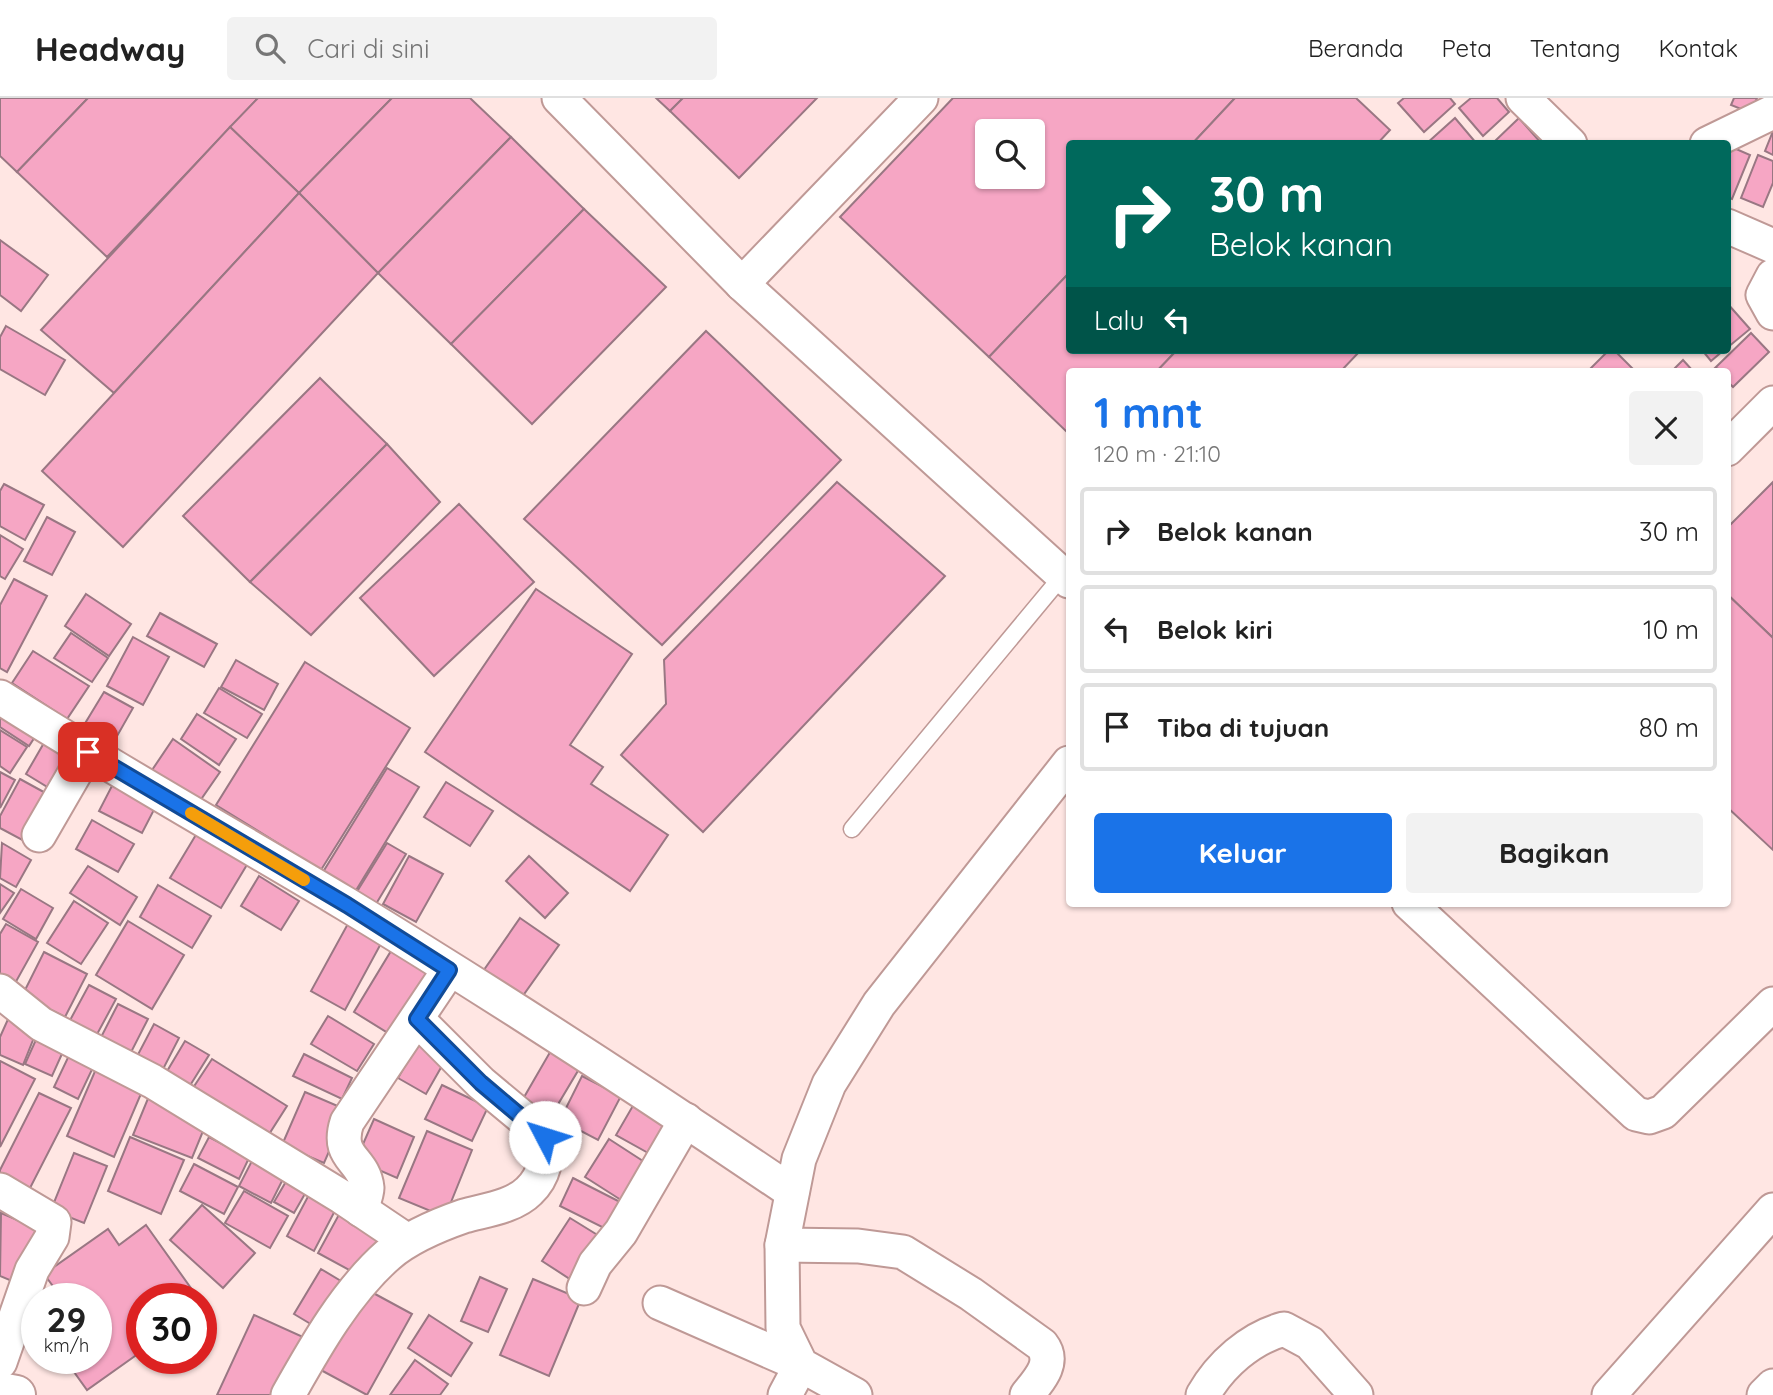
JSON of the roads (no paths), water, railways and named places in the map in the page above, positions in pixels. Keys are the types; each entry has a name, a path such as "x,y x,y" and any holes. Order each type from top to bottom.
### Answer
{"main road":[{"path":"0,1392 16,1395"}],"street":[{"path":"559,98 742,284 1066,578"},
{"path":"742,284 921,98"},
{"path":"1523,98 1566,140"},
{"path":"1715,140 1773,111"},
{"path":"1731,228 1773,246"},
{"path":"1773,276 1763,295 1773,313"},
{"path":"1731,445 1773,403"},
{"path":"0,696 88,752 347,905 686,1120 792,1192"},
{"path":"39,835 88,752"},
{"path":"801,1365 783,1328 782,1244 799,1159 829,1084 879,1004 1066,767"},
{"path":"1413,907 1636,1114 1648,1116 1663,1112 1773,1004"},
{"path":"361,1210 367,1189 359,1167 346,1153 344,1133 347,1122 449,970"},
{"path":"4,1005 152,1081 406,1240"},
{"path":"288,1395 317,1344 385,1257 406,1240 465,1216 495,1209 529,1192 547,1161 545,1137 481,1083 417,1019"},
{"path":"584,1288 595,1264 621,1232 686,1120"},
{"path":"0,1190 54,1222 52,1237 32,1270 0,1362"},
{"path":"1609,1395 1773,1210"},
{"path":"782,1244 885,1249 903,1252 929,1267 971,1294 1047,1352 1047,1363 1027,1395"},
{"path":"660,1303 801,1365 855,1395"},
{"path":"1203,1395 1219,1370 1232,1359 1267,1336 1284,1329 1310,1343 1356,1395"},
{"path":"785,1395 801,1365"},
{"path":"1764,1395 1773,1385"}],"lane":[{"path":"852,830 1066,578"}]}
